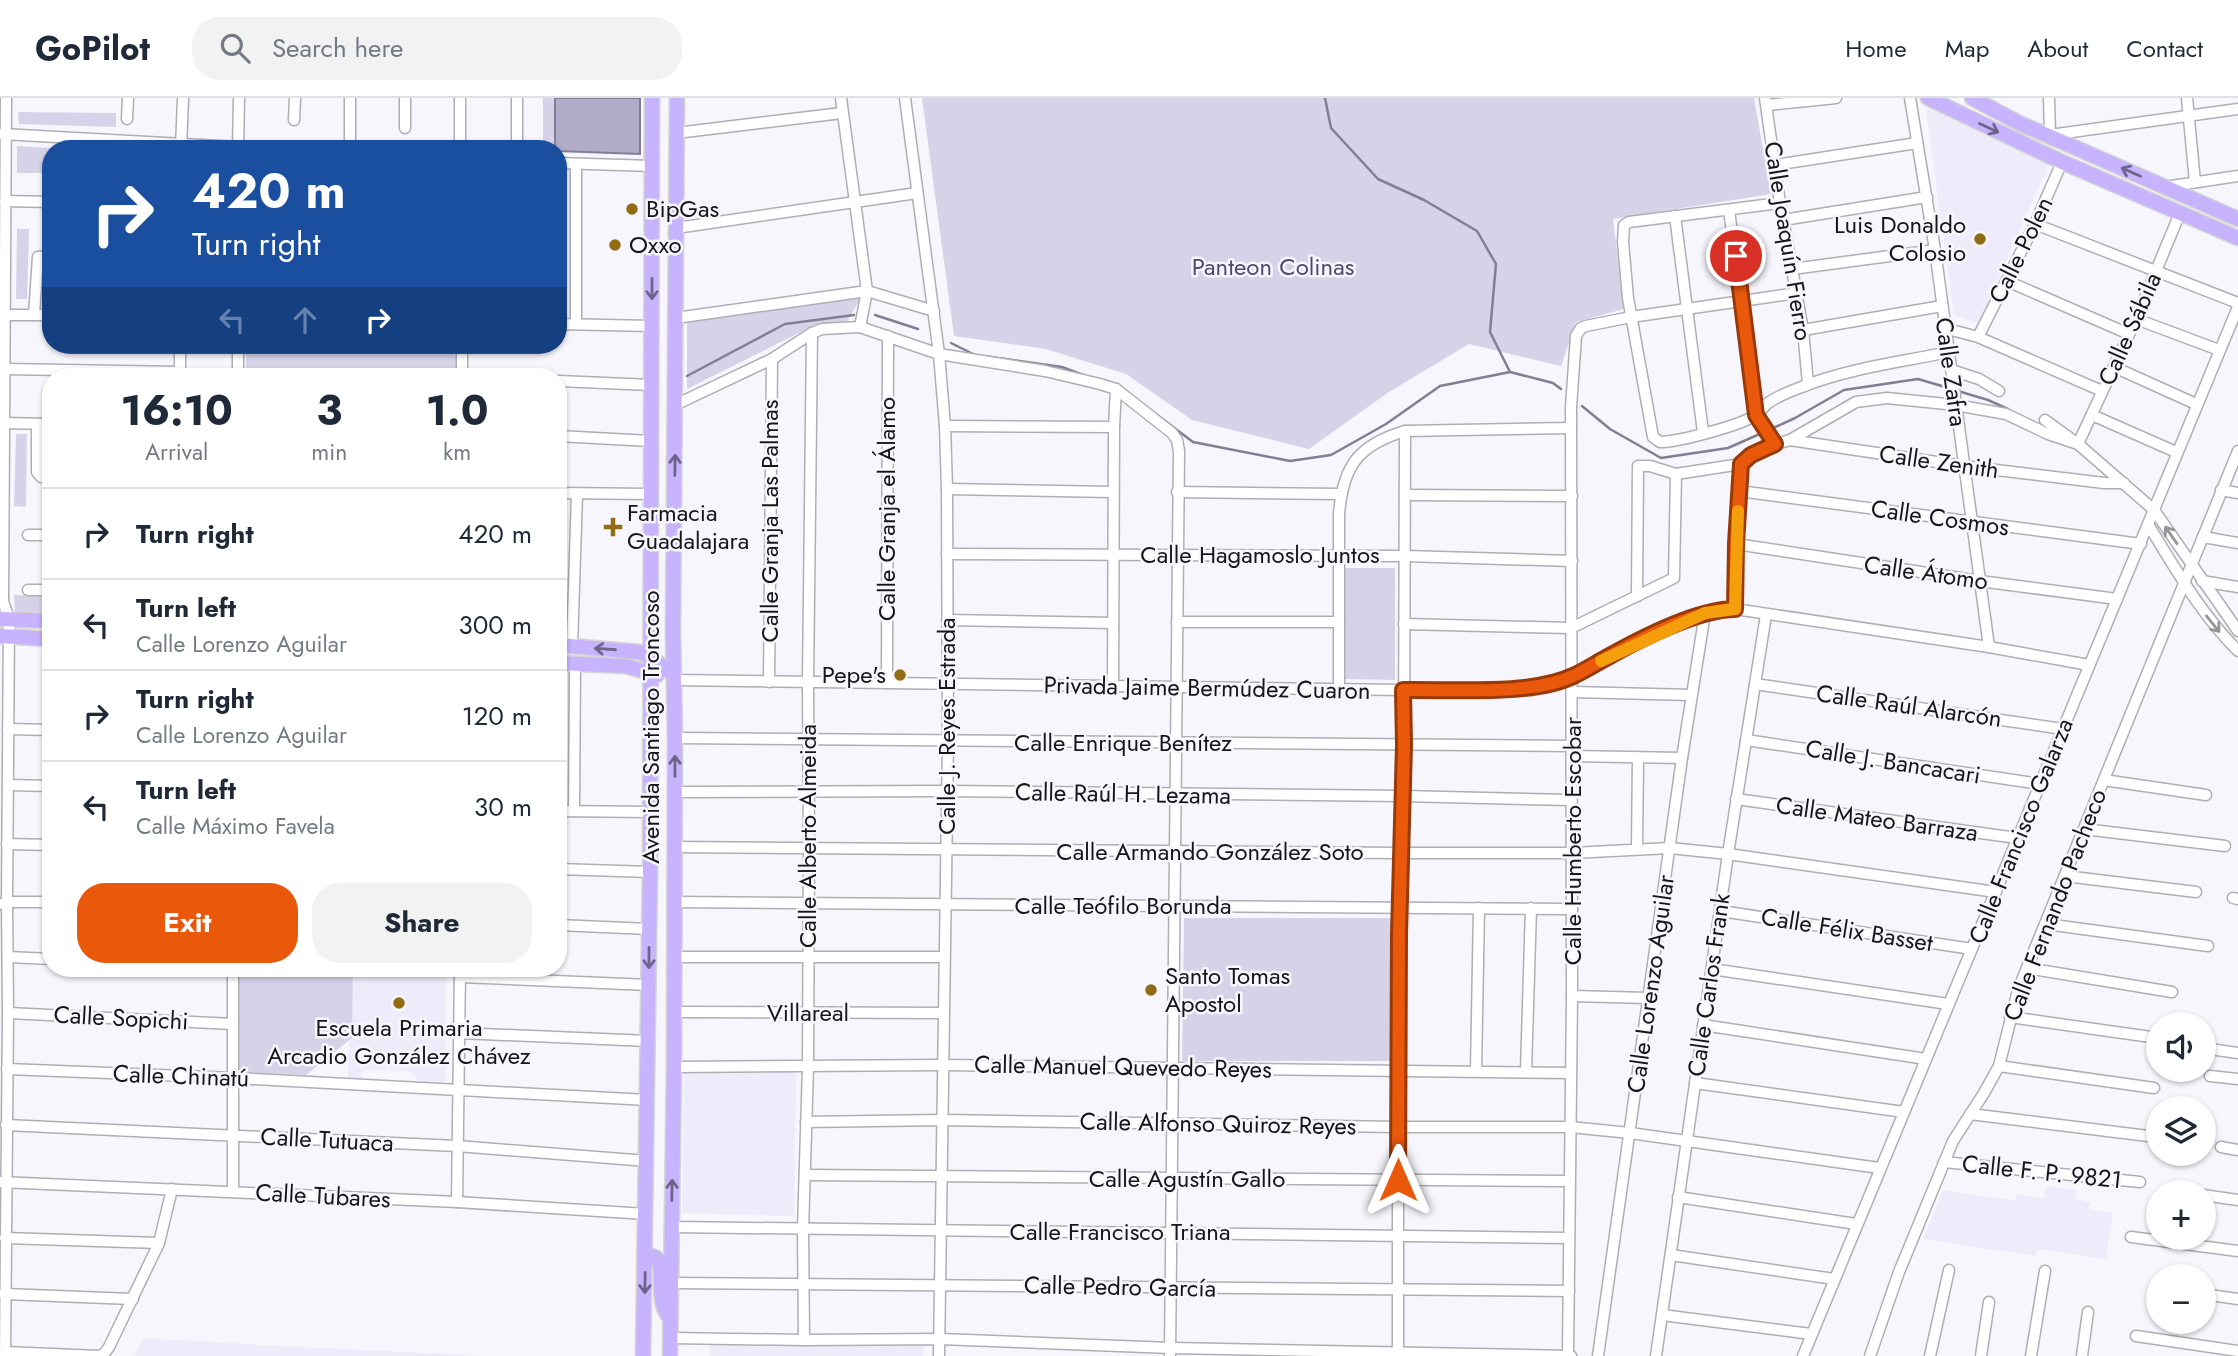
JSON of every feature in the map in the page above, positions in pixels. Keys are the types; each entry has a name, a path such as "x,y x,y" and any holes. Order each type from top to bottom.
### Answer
{"main road":[{"name":"Avenida Santiago Troncoso","path":"643,1356 649,1041 652,98"},
{"name":"Avenida Santiago Troncoso","path":"670,1356 674,1067 676,678 673,632 677,98"},
{"path":"1929,98 2062,162 2238,238"},
{"path":"1972,98 2019,122 2238,219"},
{"path":"652,166 664,164 668,169 672,237 676,246"},
{"path":"3,612 42,619"},
{"path":"626,666 650,657 663,646 673,632"},
{"path":"4,636 42,638"},
{"path":"567,646 635,651 650,657 676,678"},
{"path":"567,664 626,666 676,678"},
{"path":"645,1254 655,1257 660,1264 662,1308 671,1320"}],"street":[{"path":"6,98 3,134 5,201 2,271 5,315 3,612 8,729 7,844 3,903 8,957 3,1182 5,1354 104,1354 159,1243 172,1189"},
{"path":"127,119 128,98"},
{"path":"181,140 183,98"},
{"path":"238,140 239,98"},
{"path":"295,98 295,120"},
{"path":"350,98 350,140"},
{"path":"405,98 405,128"},
{"path":"460,98 460,140"},
{"path":"517,98 517,140"},
{"path":"841,98 867,291 860,327"},
{"name":"Calle J. Reyes Estrada","path":"905,98 939,354 947,489 948,741 939,1356"},
{"path":"1766,102 1836,98"},
{"name":"Calle Zafra","path":"1910,98 1935,250 1989,647"},
{"path":"2049,98 2050,135 2238,109"},
{"path":"2187,98 2195,182"},
{"name":"Calle Joaquín Fierro","path":"1766,102 1780,203 1803,330 1808,384"},
{"path":"676,133 842,113"},
{"path":"3,134 70,140"},
{"path":"1775,165 1917,143"},
{"name":"Calle Polen","path":"1978,338 2035,224 2062,162"},
{"path":"567,164 652,166"},
{"path":"576,164 576,324"},
{"path":"2165,187 2238,176"},
{"path":"676,228 918,193"},
{"path":"1783,220 1927,197"},
{"path":"5,201 42,202"},
{"path":"1780,203 1629,222 1622,228 1632,317 1653,437 1660,442 1670,442 1759,418 1766,405 1777,397 1808,384 1948,352"},
{"path":"1637,596 1638,466 1641,464 1676,474 1741,464 1772,440 1759,418 1729,210"},
{"name":"Calle Sábila","path":"2078,444 2129,334 2180,213"},
{"path":"1675,216 1703,432"},
{"path":"2035,224 2157,270 2238,305"},
{"path":"1792,269 1935,250"},
{"path":"34,315 38,257 42,257"},
{"path":"2007,281 2129,334"},
{"path":"676,318 867,291 934,311"},
{"path":"1632,317 1797,293"},
{"name":"Calle Francisco Galarza","path":"1803,1356 2149,526 2176,452 2238,305"},
{"path":"1803,330 1942,306"},
{"path":"5,315 42,315"},
{"name":"Calle Humberto Escobar","path":"1570,1356 1572,428 1576,338 1581,328 1632,317"},
{"path":"2136,318 2219,350"},
{"path":"567,324 651,326"},
{"path":"675,405 772,359 812,332 860,327 939,354 1064,375 1116,389 1172,433 1177,440 1170,1352"},
{"path":"1944,328 1978,338 2102,391"},
{"name":"Calle Alberto Almeida","path":"804,1340 812,332"},
{"name":"Calle Granja el Álamo","path":"887,683 888,336"},
{"name":"Calle Granja Las Palmas","path":"769,682 772,359"},
{"path":"2114,367 2196,404"},
{"path":"5,369 42,370"},
{"path":"1951,371 1979,379 1998,391"},
{"path":"567,381 651,385"},
{"path":"1113,686 1116,389"},
{"path":"1790,440 1848,406 1866,399 1887,398 1955,400 2013,416 2048,434 2078,444"},
{"path":"2092,415 2176,452"},
{"path":"2045,420 2078,444 2154,510 2238,631"},
{"path":"5,423 42,424"},
{"path":"37,424 37,472 42,477"},
{"path":"945,426 1114,426"},
{"path":"1339,688 1338,555 1341,494 1346,474 1358,458 1380,441 1405,431 1572,428"},
{"path":"1398,1354 1399,908 1404,745 1405,431"},
{"path":"567,436 650,441"},
{"name":"Calle Zenith","path":"1772,440 1790,440 1963,466 2104,483 2124,483"},
{"name":"Calle Fernando Pacheco","path":"1870,1356 1899,1272 1944,1161 1953,1141 1999,1066 2010,1017 2027,968 2238,451"},
{"path":"1735,609 1741,464"},
{"path":"1404,624 1571,628 1674,579 1676,474"},
{"path":"947,489 1113,492"},
{"path":"2221,490 2238,492"},
{"name":"Calle Cosmos","path":"1740,491 2141,544"},
{"path":"1177,492 1341,494"},
{"path":"567,493 650,494"},
{"path":"567,621 577,494"},
{"path":"1406,495 1572,496"},
{"path":"2149,526 2184,585 2208,618 2238,651"},
{"path":"28,535 42,535"},
{"path":"2203,537 2238,542"},
{"name":"Calle Átomo","path":"1736,544 1980,581 2117,598"},
{"name":"Calle Hagamoslo Juntos","path":"947,554 1405,555 1572,561"},
{"path":"2202,581 2238,587"},
{"path":"28,590 42,590"},
{"name":"Privada Jaime Bermúdez Cuaron","path":"676,678 947,685 1403,690 1514,688 1539,686 1573,677 1627,647 1705,613 1735,609 1989,647 2089,665"},
{"name":"Calle Lorenzo Aguilar","path":"1598,1356 1690,695 1705,613"},
{"name":"Calle Carlos Frank","path":"1656,1356 1736,799 1766,615"},
{"path":"947,620 1113,623"},
{"path":"1177,622 1339,622"},
{"path":"574,811 575,664"},
{"name":"Calle Raúl Alarcón","path":"1755,684 2063,729"},
{"path":"1573,692 1690,695"},
{"path":"8,729 42,730"},
{"name":"Calle Enrique Benítez","path":"675,738 1404,745 1682,758"},
{"name":"Calle J. Bancacari","path":"1746,740 2040,784"},
{"path":"1637,757 1637,849"},
{"path":"2104,779 2206,795"},
{"path":"8,785 42,786"},
{"name":"Calle Raúl H. Lezama","path":"675,792 1402,796 1571,800"},
{"name":"Calle Mateo Barraza","path":"1736,799 2017,838"},
{"path":"567,811 650,812"},
{"path":"2084,829 2225,846"},
{"path":"7,844 42,845"},
{"name":"Calle Armando González Soto","path":"674,847 1400,853 1572,853 1670,848 1996,892"},
{"path":"567,869 650,872"},
{"path":"2065,876 2196,892"},
{"path":"3,903 42,902"},
{"name":"Calle Teófilo Borunda","path":"674,902 1573,909"},
{"path":"1476,1071 1479,908"},
{"path":"1526,1072 1531,908"},
{"name":"Calle Félix Basset","path":"1721,911 1972,949"},
{"path":"2046,924 2208,946"},
{"path":"567,925 649,929"},
{"path":"8,957 42,958"},
{"path":"674,957 943,957"},
{"path":"2027,968 2172,992"},
{"path":"1712,969 1948,1004"},
{"path":"233,977 233,1191"},
{"path":"457,1202 460,977"},
{"path":"533,977 649,985"},
{"path":"1572,996 1647,998"},
{"name":"Villareal","path":"674,1012 943,1013"},
{"name":"Calle Sopichi","path":"8,1013 233,1024"},
{"path":"2010,1017 2146,1036"},
{"path":"1703,1025 1927,1059"},
{"path":"459,1033 649,1041"},
{"path":"2216,1050 2238,1053"},
{"name":"Calle Manuel Quevedo Reyes","path":"674,1067 943,1065 1571,1073"},
{"path":"1999,1066 2154,1088"},
{"name":"Calle Chinatú","path":"7,1069 648,1100"},
{"path":"2216,1077 2238,1079"},
{"path":"1695,1083 1904,1112"},
{"path":"1970,1114 2146,1136"},
{"name":"Calle Alfonso Quiroz Reyes","path":"806,1122 942,1120 1570,1127 1686,1140 1880,1168"},
{"name":"Calle Tutuaca","path":"6,1125 457,1146 647,1161"},
{"path":"2221,1147 2238,1150"},
{"name":"Calle F. P. 9821","path":"1944,1161 2140,1182"},
{"name":"Calle Agustín Gallo","path":"805,1175 1569,1181"},
{"name":"Calle Tubares","path":"3,1182 457,1202 646,1214"},
{"path":"1678,1197 1857,1224"},
{"path":"2216,1197 2238,1200"},
{"name":"Calle Francisco Triana","path":"672,1227 1569,1238"},
{"path":"2131,1237 2238,1251"},
{"path":"5,1238 159,1243"},
{"path":"1671,1255 1834,1279"},
{"path":"1930,1356 1949,1270"},
{"path":"2031,1356 2045,1271"},
{"name":"Calle Pedro García","path":"671,1283 1569,1291"},
{"path":"4,1294 133,1299"},
{"path":"2216,1296 2238,1299"},
{"path":"1981,1356 1989,1302"},
{"path":"2081,1356 2088,1312"},
{"path":"1662,1315 1811,1334"},
{"path":"2136,1336 2238,1351"},
{"path":"670,1338 940,1339 1170,1352 1570,1356"}],"shaded area":[{"path":"555,98 640,98 640,154 567,151 567,140 555,140"},
{"name":"Luis Donaldo Colosio","path":"1930,109 2050,163 1980,319 1975,323 1954,315 1926,110"},
{"name":"Escuela Primaria Arcadio González Chávez","path":"353,977 446,977 445,1082 420,1082 409,1071 363,1070 362,1078 348,1078 349,1040 352,1037"},
{"path":"684,1070 796,1072 794,1216 682,1213"},
{"path":"2046,1186 2077,1190 2076,1199 2090,1202 2089,1210 2113,1213 2106,1259 2037,1249 2036,1256 1923,1239 1943,1190 2016,1201 2017,1194 2044,1198"},
{"path":"143,1338 280,1346 486,1356 135,1356"},
{"path":"710,1344 924,1344 923,1356 710,1356"}],"green space":[{"path":"543,98 555,98 555,140 543,140"},
{"name":"Panteon Colinas","path":"922,98 1754,98 1771,194 1613,219 1624,309 1576,322 1561,366 1469,344 1389,392 1309,449 1192,420 1126,374 1046,349 954,336"},
{"path":"18,112 116,113 116,127 19,124"},
{"path":"17,146 42,147 42,173 17,173"},
{"path":"17,229 29,229 27,299 16,299"},
{"path":"861,298 846,323 815,325 687,389 687,320"},
{"path":"246,354 457,354 457,368 246,368"},
{"path":"16,434 27,434 26,507 14,506"},
{"path":"1345,568 1395,568 1395,680 1345,679"},
{"path":"14,595 42,597 42,614 15,612"},
{"path":"1184,918 1395,918 1392,1061 1182,1061"},
{"path":"239,977 353,977 352,1038 306,1075 239,1072"}],"waterway":[{"path":"1325,98 1331,128 1378,179 1424,200 1477,231 1496,264 1490,332 1510,372"},
{"path":"687,376 785,324 854,315"},
{"path":"875,315 918,329"},
{"path":"951,343 973,354"},
{"path":"983,356 1062,367 1083,375"},
{"path":"1128,393 1193,442 1290,461 1331,455 1386,424 1440,386 1510,372 1553,383 1561,389"},
{"path":"1771,429 1844,390 1918,379 1952,389"},
{"path":"1958,391 2008,409"},
{"path":"1582,406 1610,429 1661,458 1728,448 1762,433"}],"slow traffic":[{"path":"1601,661 1705,613 1735,609 1738,511"}],"place":[{"name":"BipGas","path":"632,209"},
{"name":"Luis Donaldo Colosio","path":"1980,239"},
{"name":"Oxxo","path":"615,245"},
{"name":"Farmacia Guadalajara","path":"613,527"},
{"name":"Pepe's","path":"900,675"},
{"name":"Santo Tomas Apostol","path":"1151,990"},
{"name":"Escuela Primaria Arcadio González Chávez","path":"399,1003"}],"route":[{"path":"1398,1180 1403,690 1514,688 1549,684 1573,677 1627,647 1705,613 1735,609 1741,464 1751,455 1775,444 1756,415 1736,256"}]}
